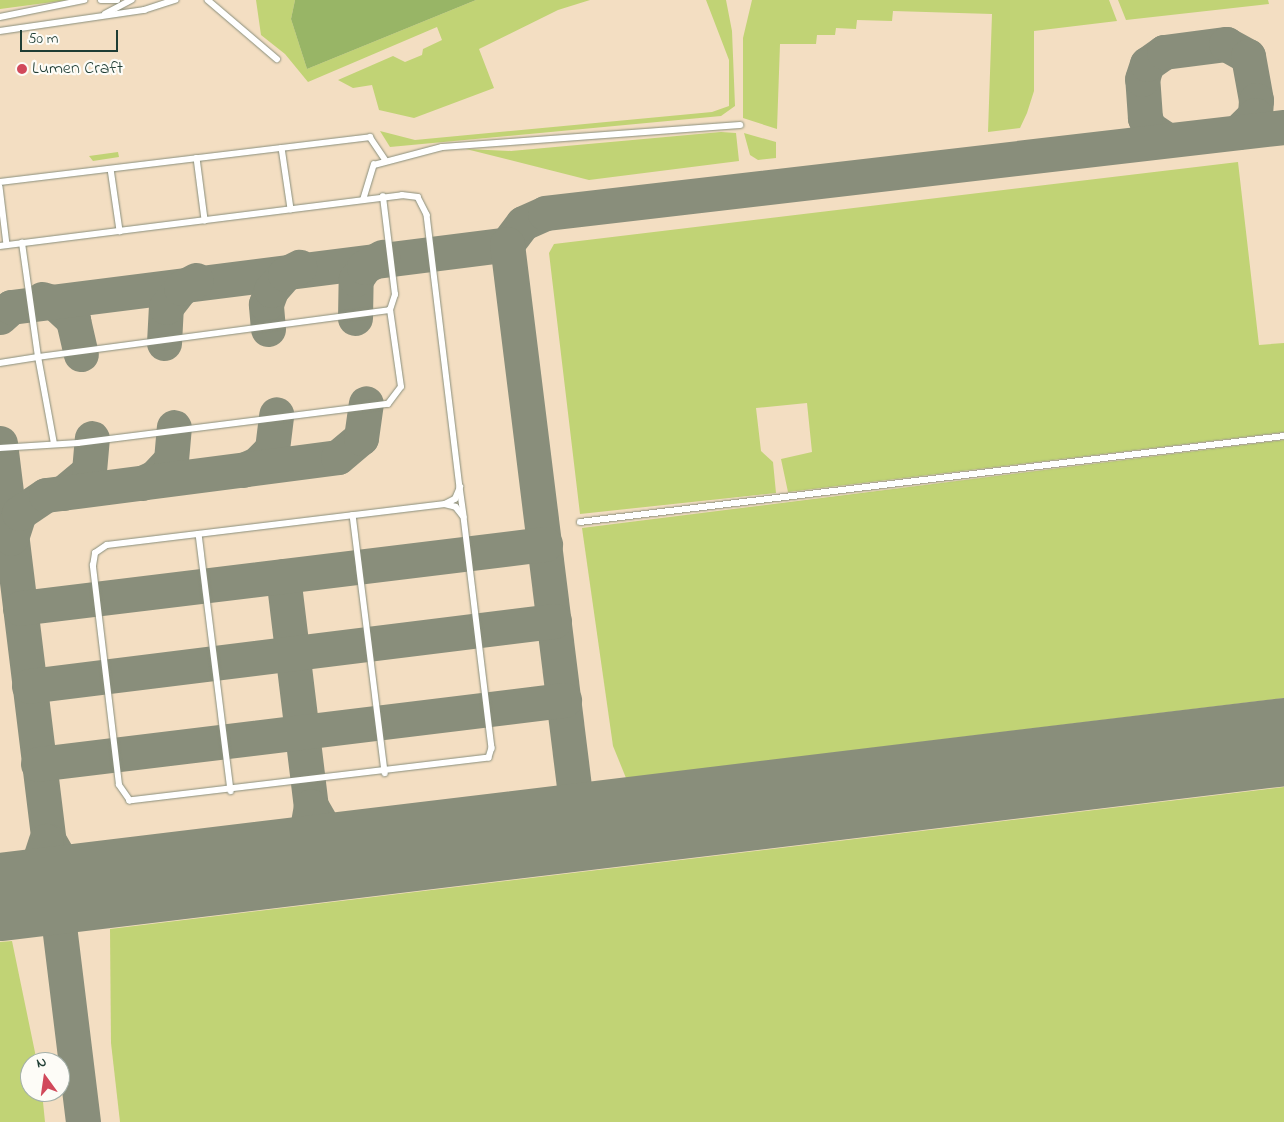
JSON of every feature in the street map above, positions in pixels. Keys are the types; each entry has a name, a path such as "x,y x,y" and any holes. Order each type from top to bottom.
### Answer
{"lane":[{"path":"0,17 71,6 84,0"},
{"path":"100,0 118,0"},
{"path":"99,18 131,0"},
{"path":"0,31 99,18 175,0"},
{"path":"208,0 277,59"},
{"path":"363,200 368,175 385,159 442,147 740,125"},
{"path":"0,182 370,137 385,159"},
{"path":"282,148 291,209"},
{"path":"197,158 205,220"},
{"path":"111,169 120,230"},
{"path":"0,187 7,245"},
{"path":"0,246 383,197 411,195 425,204 464,517 492,753 481,762 231,792 137,802 124,797 118,776 93,566 95,553 107,545 446,504 456,507 464,517"},
{"path":"0,448 54,444 388,404 401,387 390,310 394,295 383,197"},
{"path":"22,243 38,357 54,444"},
{"path":"0,363 390,310"},
{"path":"580,522 1284,436"},
{"path":"446,504 455,498 460,486"},
{"path":"354,515 385,773"},
{"path":"199,534 231,792"}],"green space":[{"path":"0,0 68,0 0,9"},
{"path":"256,0 295,0 291,19 307,69 476,0 590,0 558,10 479,49 494,88 414,118 379,110 372,85 353,88 338,80 393,56 405,62 422,55 423,49 442,40 437,27 308,82 285,54 261,35"},
{"path":"295,0 476,0 307,69 291,19"},
{"path":"706,0 726,0 732,31 735,106 721,116 390,147 380,131 415,140 712,112 729,106 729,60"},
{"path":"752,0 1109,0 1117,21 1034,31 1034,91 1027,113 1020,128 988,132 992,14 893,11 892,21 857,20 856,29 836,28 835,35 817,35 816,44 780,44 777,129 743,118 743,38"},
{"path":"1118,0 1268,0 1269,4 1126,20"},
{"path":"721,132 736,133 739,161 589,180 466,149 511,151"},
{"path":"744,133 776,142 776,158 758,160 750,155"},
{"path":"118,152 119,157 93,161 89,156"},
{"path":"1238,162 1259,345 1284,343 1284,432 788,492 781,459 812,452 807,403 756,408 761,451 773,462 776,493 580,514 549,253 554,244"},
{"path":"1284,440 1284,698 626,778 613,746 582,528"},
{"path":"1284,787 1284,1122 120,1122 111,1043 110,929"},
{"path":"12,941 35,1052 20,1052 20,1102 43,1102 45,1122 0,1122 0,942"}],"taxiway":[{"path":"1167,140 1149,128 1145,118 1142,79 1147,64 1164,52 1226,44 1248,56 1256,100 1255,115 1238,132"},
{"path":"507,244 523,223 545,213 1284,127"},
{"path":"0,317 11,307 507,244 579,827"},
{"path":"355,318 356,279 364,267 382,257"},
{"path":"268,329 266,304 271,290 285,274 299,267"},
{"path":"164,343 166,307 181,288 196,280"},
{"path":"42,299 55,303 73,320 81,354"},
{"path":"11,538 19,513 46,495 338,457 361,438 366,403"},
{"path":"243,470 257,464 272,449 276,414"},
{"path":"142,483 155,477 171,460 174,427"},
{"path":"63,493 89,471 92,438"},
{"path":"0,443 83,1122"},
{"path":"20,608 545,544"},
{"path":"283,576 311,806 328,836 365,853"},
{"path":"29,686 554,621"},
{"path":"38,764 564,700"},
{"path":"261,866 295,849 306,834 311,806"},
{"path":"3,897 34,877 46,841"},
{"path":"49,841 67,872 108,884"}],"runway":[{"path":"0,897 1284,742"}],"place":[{"name":"Lumen Craft","path":"22,69"}]}
